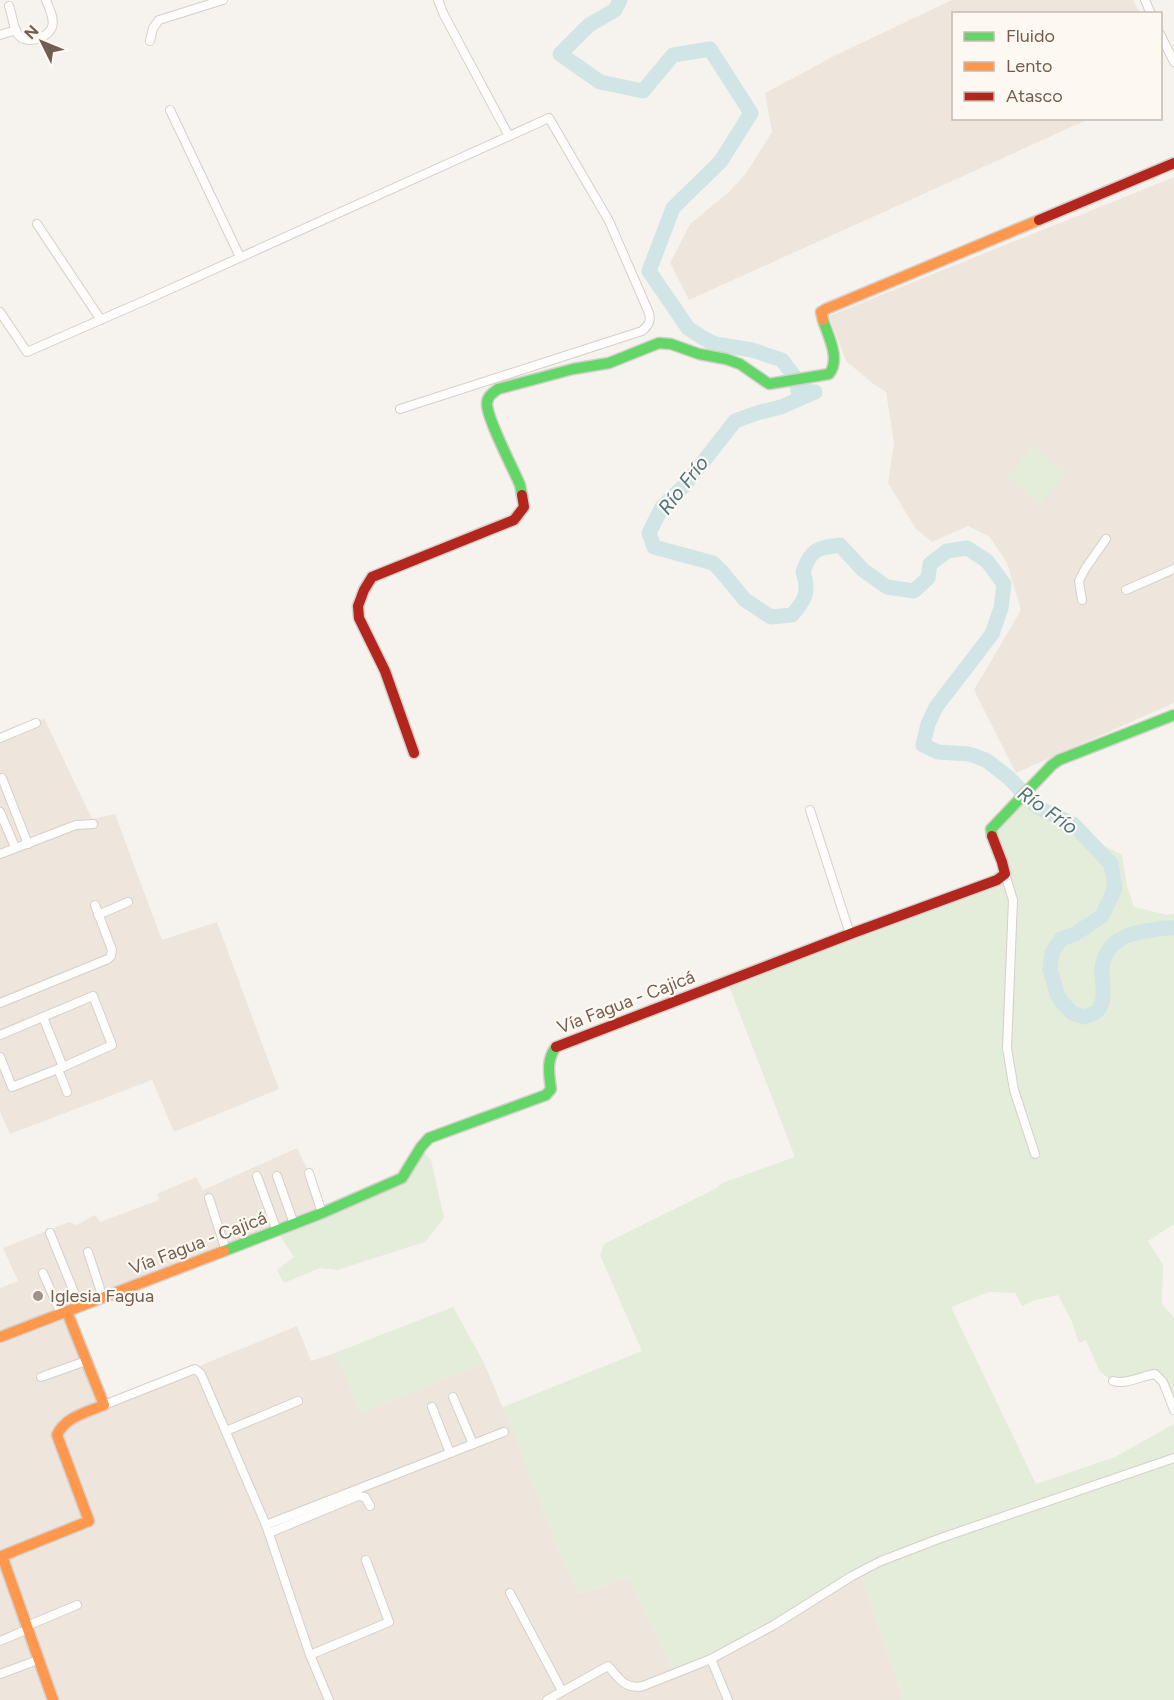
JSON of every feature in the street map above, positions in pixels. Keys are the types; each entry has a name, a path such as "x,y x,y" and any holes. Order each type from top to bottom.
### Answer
{"street":[{"path":"9,6 17,34 28,41 40,39 49,33 52,27 53,21 46,0"},
{"path":"150,41 153,28 159,20 223,0"},
{"path":"438,0 509,136"},
{"path":"0,35 16,30"},
{"path":"1162,36 1174,62"},
{"path":"170,110 240,257"},
{"path":"0,312 27,352 549,118 609,220 649,313 650,320 647,327 642,331 400,409"},
{"path":"414,753 385,671 359,618 358,606 372,577 513,520 524,507 520,485 491,419 487,404 489,396 498,389 573,369 609,363 659,343 672,344 699,354 740,364 769,384 804,380 828,374 834,368 836,358 821,312 1012,235 1174,163"},
{"path":"37,224 101,320"},
{"path":"1082,600 1079,581 1106,539"},
{"path":"1126,590 1174,569"},
{"path":"1035,1154 1014,1090 1007,1048 1013,900 1005,867 991,836 991,829 1059,760 1174,715"},
{"path":"0,738 36,723"},
{"path":"2,778 28,844"},
{"path":"810,810 850,934"},
{"path":"0,812 15,848"},
{"path":"0,854 76,825 93,824"},
{"name":"Vía Fagua - Cajicá","path":"0,1337 322,1214 402,1178 409,1171 419,1147 429,1138 546,1095 551,1089 549,1053 556,1047 998,880 1005,874"},
{"path":"98,915 128,902"},
{"path":"0,1003 111,956 112,950 95,905"},
{"path":"0,1035 93,996 112,1045 12,1087 0,1057"},
{"path":"43,1017 67,1092"},
{"path":"309,1173 322,1214"},
{"path":"257,1176 277,1231"},
{"path":"277,1176 294,1224"},
{"path":"209,1198 226,1251"},
{"path":"50,1233 80,1307"},
{"path":"88,1252 103,1298"},
{"path":"43,1273 64,1313 104,1405"},
{"path":"41,1377 86,1361"},
{"path":"53,1700 1,1557 89,1521 57,1435 59,1428 65,1422 195,1369 201,1374 267,1529 310,1655 329,1700"},
{"path":"1113,1381 1120,1383 1143,1375 1155,1374 1163,1382 1174,1410"},
{"path":"453,1397 473,1444"},
{"path":"226,1431 298,1401"},
{"path":"432,1407 450,1453"},
{"path":"267,1529 504,1432"},
{"path":"547,1700 608,1666 626,1686 636,1688 711,1659 774,1625 852,1576 881,1562 941,1538 1174,1458"},
{"path":"267,1529 358,1496 365,1497 370,1506"},
{"path":"310,1655 389,1622 366,1560"},
{"path":"510,1593 562,1691"},
{"path":"0,1641 77,1605"},
{"path":"711,1659 728,1700"},
{"path":"0,1674 38,1660"}],"shaded area":[{"path":"952,0 1133,0 1139,12 952,12 952,120 1087,120 689,300 670,263 690,224 729,192 747,172 772,132 765,93 836,55"},
{"path":"1174,177 1174,703 1016,773 974,690 1021,610 1007,563 989,536 968,526 932,542 916,529 888,483 894,443 886,392 846,361 829,316"},
{"path":"44,718 92,819 115,814 162,940 217,922 279,1089 174,1132 152,1080 10,1134 0,1112 0,738"},
{"path":"297,1148 309,1173 322,1213 67,1312 104,1405 297,1326 311,1361 332,1354 341,1365 361,1413 484,1363 559,1551 579,1594 628,1577 674,1673 860,1572 902,1694 921,1700 0,1700 0,1288 18,1281 3,1248 69,1222 76,1225 95,1215 100,1222 159,1200 157,1194 196,1177 203,1190"}],"green space":[{"path":"1032,445 1067,473 1040,504 1006,476"},
{"path":"1028,798 1043,809 1074,825 1092,844 1101,844 1122,855 1127,886 1134,907 1167,915 1174,914 1174,1224 1148,1241 1163,1265 1162,1304 1174,1318 1174,1410 1155,1374 1113,1381 1100,1372 1086,1340 1079,1343 1072,1322 1058,1295 1035,1300 1022,1306 1015,1293 989,1292 951,1307 1036,1484 1115,1457 1174,1424 1174,1700 900,1700 902,1694 860,1572 774,1625 674,1673 628,1577 578,1594 503,1407 642,1351 600,1255 604,1244 717,1188 722,1183 795,1157 727,981 1005,874 991,836 1017,803 1020,806"},
{"path":"419,1147 431,1160 444,1218 425,1242 337,1270 320,1268 284,1283 277,1270 294,1257 277,1231 402,1178"},
{"path":"453,1307 484,1363 361,1413 341,1365 332,1354"}],"waterway":[{"name":"Río Frío","path":"620,0 615,10 589,25 560,54 600,82 643,91 673,55 710,49 751,113 721,161 673,208 649,271 688,328 715,344 752,350 782,360 797,380 798,391 815,392 781,407 735,421 685,485 662,507 649,533 654,547 713,563 745,600 771,617 792,615 796,610 805,595 806,585 803,572 806,564 812,554 826,547 840,545 863,570 887,587 914,591 928,578 930,564 947,551 967,548 987,561 1004,584 1001,608 992,634 936,707 928,724 923,745 938,752 969,754 986,760 1008,777 1034,804 1073,824 1111,864 1115,888 1102,916 1075,934 1061,939 1052,953 1050,969 1057,994 1072,1013 1084,1017 1096,1012 1100,1007 1103,994 1103,965 1105,957 1114,944 1128,935 1174,928"}],"traffic: fast":[{"path":"522,495 520,485 488,411 488,399 498,389 573,369 609,363 659,343 671,344 699,354 740,364 769,384 829,374 834,355 823,320"},
{"path":"992,836 991,829 1059,760 1174,715"},
{"path":"224,1251 322,1213 402,1178 429,1138 546,1095 551,1089 549,1062 556,1047"}],"traffic: slow":[{"path":"823,320 821,312 826,309 1039,220"},
{"path":"0,1337 224,1251"},
{"path":"53,1700 2,1556 89,1521 57,1435 71,1419 104,1405 67,1312"}],"traffic: jam":[{"path":"1039,220 1174,163"},
{"path":"414,753 385,671 359,618 358,606 364,590 372,577 514,520 524,507 522,495"},
{"path":"556,1047 997,880 1005,874 992,836"}],"place":[{"name":"Iglesia Fagua","path":"38,1296"}]}
